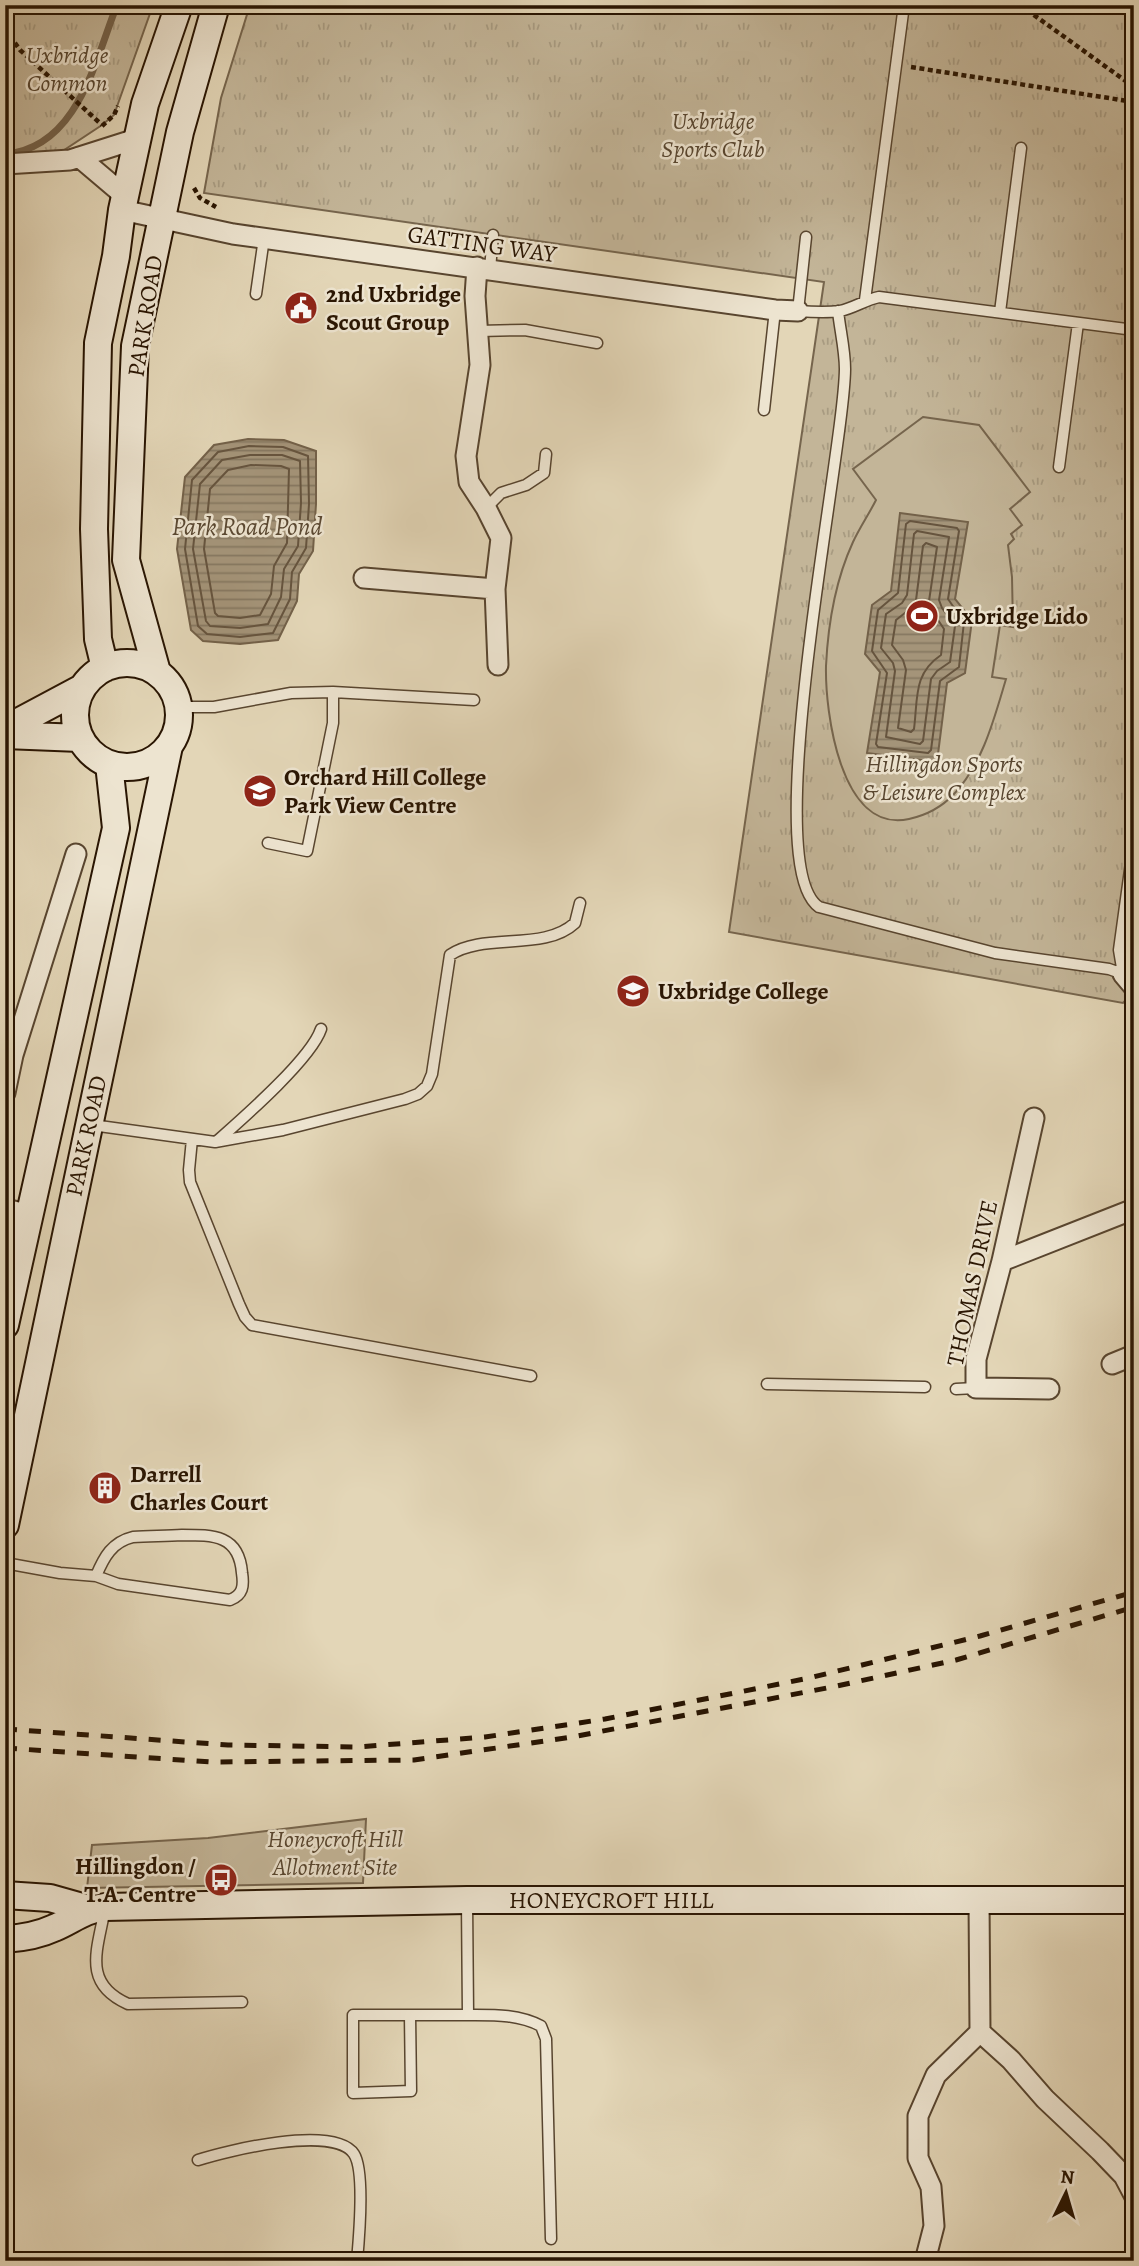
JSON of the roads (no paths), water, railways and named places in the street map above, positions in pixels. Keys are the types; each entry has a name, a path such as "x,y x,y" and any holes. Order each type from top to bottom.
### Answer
{"main road":[{"name":"PARK ROAD","path":"106,668 98,639 94,529 98,343 136,139 145,104 179,5"},
{"name":"PARK ROAD","path":"157,672 126,560 135,346 180,132 216,5"},
{"path":"5,729 82,688 93,676 106,668 122,663 134,663 157,672 172,688 179,707 179,724 169,746 154,760 125,767 109,764 89,751 80,738 75,714 82,688"},
{"path":"5,735 80,738"},
{"name":"PARK ROAD","path":"5,1525 169,746"},
{"name":"PARK ROAD","path":"5,1325 18,1212 116,828 109,764"},
{"name":"HONEYCROFT HILL","path":"5,1895 50,1898 97,1908 467,1900 1134,1900"},
{"name":"HONEYCROFT HILL","path":"5,1939 25,1937 52,1929 97,1908"}],"street":[{"path":"5,164 70,160 136,139"},
{"path":"79,157 123,203"},
{"name":"GATTING WAY","path":"123,203 161,219 264,238 798,312"},
{"path":"483,268 475,296 480,365 466,470 469,482 501,538 495,589 498,665"},
{"path":"364,578 495,589"},
{"path":"5,1093 13,1055 76,854"},
{"name":"THOMAS DRIVE","path":"1034,1118 1002,1261 976,1359 976,1388 1049,1389"},
{"path":"1002,1261 1134,1209"},
{"path":"1112,1364 1134,1354"},
{"path":"925,2261 934,2226 931,2188 918,2158 918,2116 936,2075 980,2032 979,1899"},
{"path":"980,2032 1012,2060 1045,2099 1129,2171 1134,2195"}],"lane":[{"path":"865,300 904,5"},
{"path":"1000,312 1021,148"},
{"path":"483,268 494,235"},
{"path":"806,237 798,312 838,311 865,300 879,298 1134,330"},
{"path":"256,294 264,238"},
{"path":"764,410 775,310"},
{"path":"838,311 845,369 799,731 797,838 805,888 819,907 995,953 1109,969 1128,980"},
{"path":"1059,467 1078,323"},
{"path":"479,331 525,330 597,343"},
{"path":"486,508 502,493 526,485 544,473 546,454"},
{"path":"179,707 214,707 291,693 332,692 474,700"},
{"path":"268,843 307,851 334,723 332,692"},
{"path":"1128,980 1119,950 1134,841"},
{"path":"88,1124 215,1142 283,1130 418,1094 427,1086 432,1074 450,955 465,947 528,940 559,933 575,923 580,903"},
{"path":"215,1142 253,1109 296,1063 318,1038 321,1028"},
{"path":"192,1139 188,1170 190,1182 239,1304 252,1325 531,1376"},
{"path":"767,1384 925,1387"},
{"path":"956,1389 976,1388"},
{"path":"5,1563 60,1573 96,1576 118,1584 230,1600 242,1592 243,1577 238,1553 229,1543 210,1535 133,1537 121,1540 104,1558 96,1576"},
{"path":"467,1900 468,2015"},
{"path":"97,1908 95,1967 99,1980 112,1997 128,2004 243,2002"},
{"path":"410,2015 411,2091 353,2093 353,2015 410,2015 468,2015 519,2017 541,2026 546,2039 551,2239"},
{"path":"198,2160 260,2143 326,2141 354,2153 360,2183 357,2261"}],"water":[{"name":"Park Road Pond","path":"248,439 284,440 316,451 313,551 299,574 297,601 278,640 240,644 203,641 191,630 177,549 185,477 214,445"},
{"path":"900,513 968,522 955,599 972,620 965,673 947,683 937,762 867,753 880,672 865,654 872,605 891,591"}],"waterway":[{"path":"5,154 30,148 50,136 67,119 91,75 117,5"}],"railway":[{"path":"5,1729 228,1745 358,1747 485,1737 605,1719 809,1678 980,1636 1134,1592"},
{"path":"5,1748 211,1762 414,1760 572,1737 837,1686 956,1660 1134,1607"}],"place":[{"name":"2nd Uxbridge Scout Group","path":"301,308"},
{"name":"Uxbridge Lido","path":"922,616"},
{"name":"Orchard Hill College Park View Centre","path":"260,791"},
{"name":"Uxbridge College","path":"633,991"},
{"name":"Darrell Charles Court","path":"105,1488"},
{"name":"Hillingdon / T.A. Centre","path":"221,1880"}],"park label":[{"name":"Uxbridge Common","path":"67,69"},
{"name":"Uxbridge Sports Club","path":"713,135"},
{"name":"Hillingdon Sports & Leisure Complex","path":"944,778"},
{"name":"Honeycroft Hill Allotment Site","path":"335,1853"}]}
